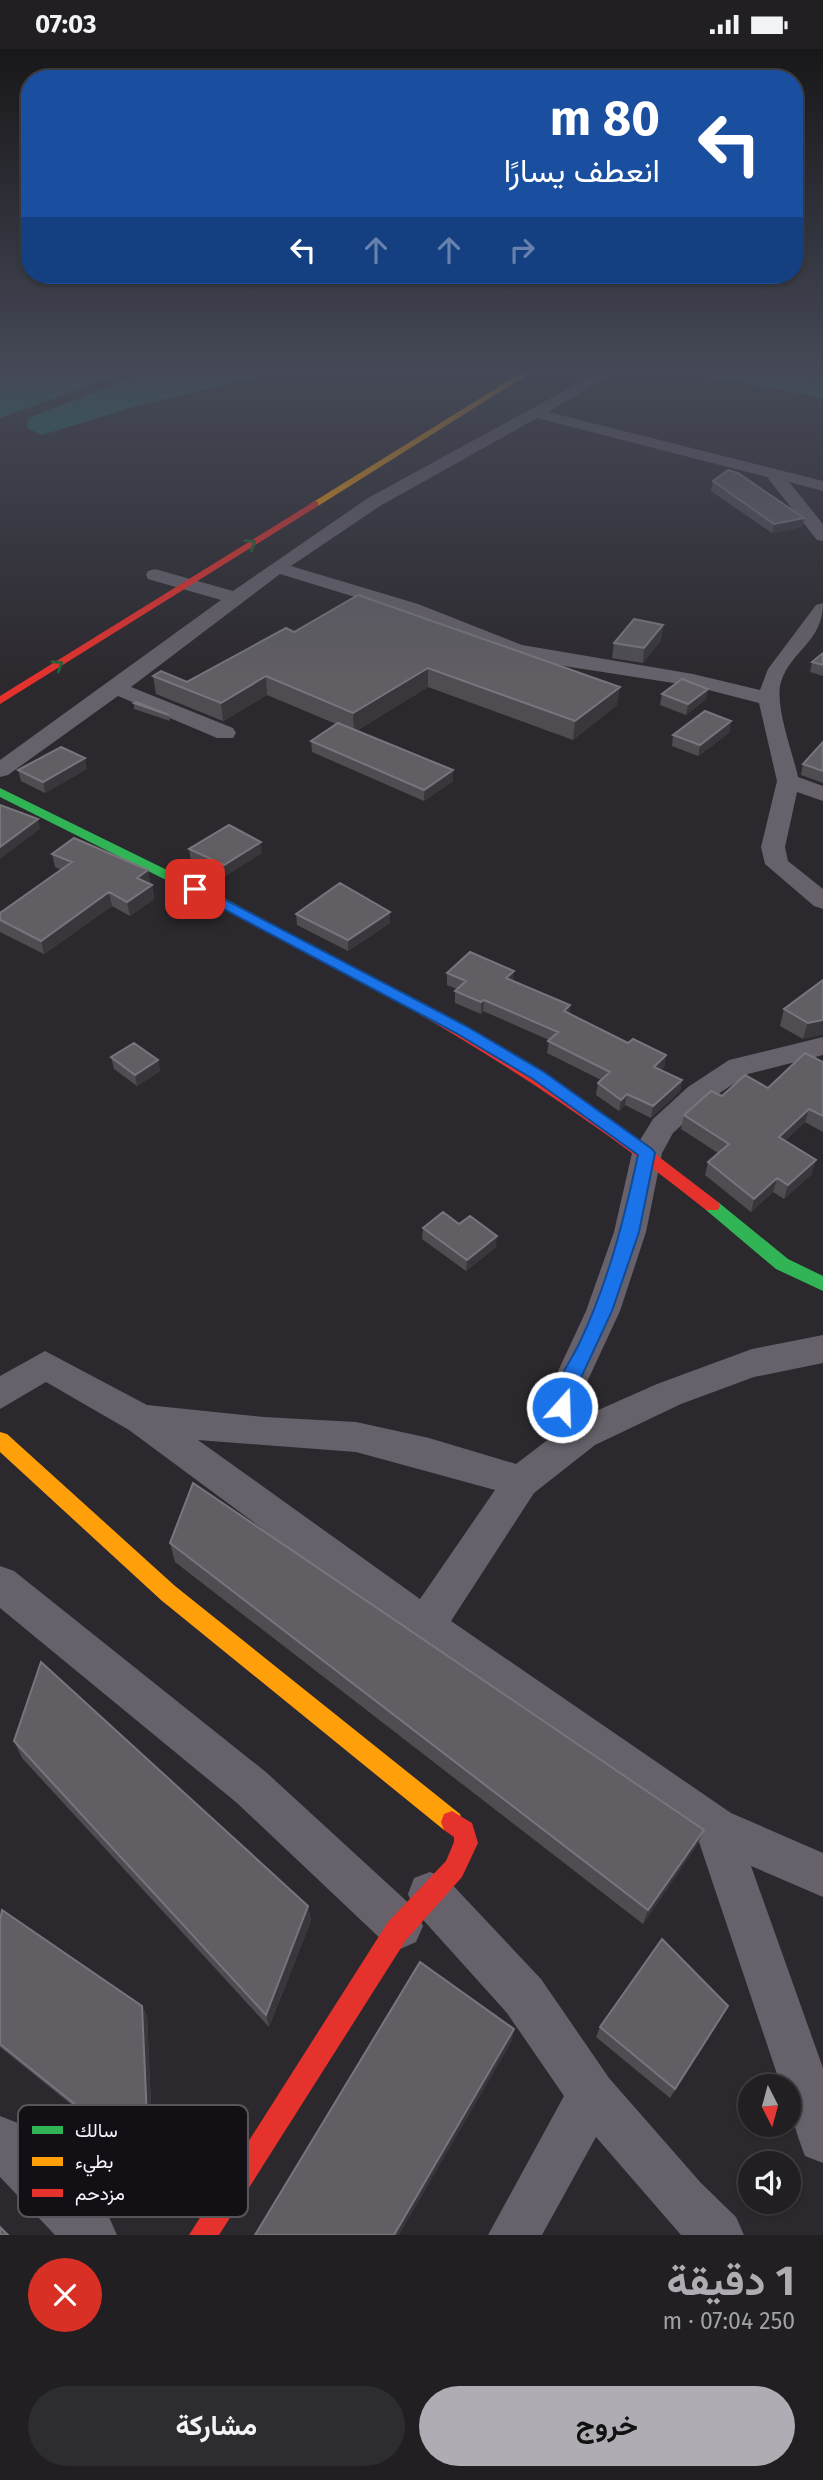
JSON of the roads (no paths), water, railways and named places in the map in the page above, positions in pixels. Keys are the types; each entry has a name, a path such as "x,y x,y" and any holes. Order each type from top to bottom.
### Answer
{"street":[{"path":"0,701 363,475"},
{"path":"0,770 116,688 277,567 374,502 423,475"},
{"path":"774,475 823,536"},
{"path":"784,475 823,485"},
{"path":"149,579 178,561"},
{"path":"277,567 411,608 476,636 515,649 551,658 693,680 769,699"},
{"path":"149,579 189,583 236,598"},
{"path":"823,610 778,669 771,682 769,699 788,781 773,847 777,864 823,901"},
{"path":"116,688 225,733"},
{"path":"788,781 823,794"},
{"path":"0,792 219,901 461,1029 538,1076 647,1153 782,1263 823,1283"},
{"path":"582,1434 565,1416 563,1397 603,1311 630,1232 647,1153 663,1126 698,1094 739,1067 821,1049"},
{"path":"425,1626 521,1482 582,1434 669,1394 752,1363 823,1349"},
{"path":"0,1394 46,1365 141,1419 425,1626 716,1828 823,1875"},
{"path":"141,1419 264,1432 356,1437 429,1454 521,1482"},
{"path":"0,1440 72,1511 175,1601 464,1831 468,1844 465,1856 415,1910 248,2166"},
{"path":"0,1584 252,1788 415,1910 524,1996 592,2095 683,2201 718,2235"},
{"path":"716,1828 823,2138"},
{"path":"514,2235 592,2095"},
{"path":"0,2141 18,2160"},
{"path":"74,2217 91,2235"},
{"path":"203,2235 215,2217"}]}
